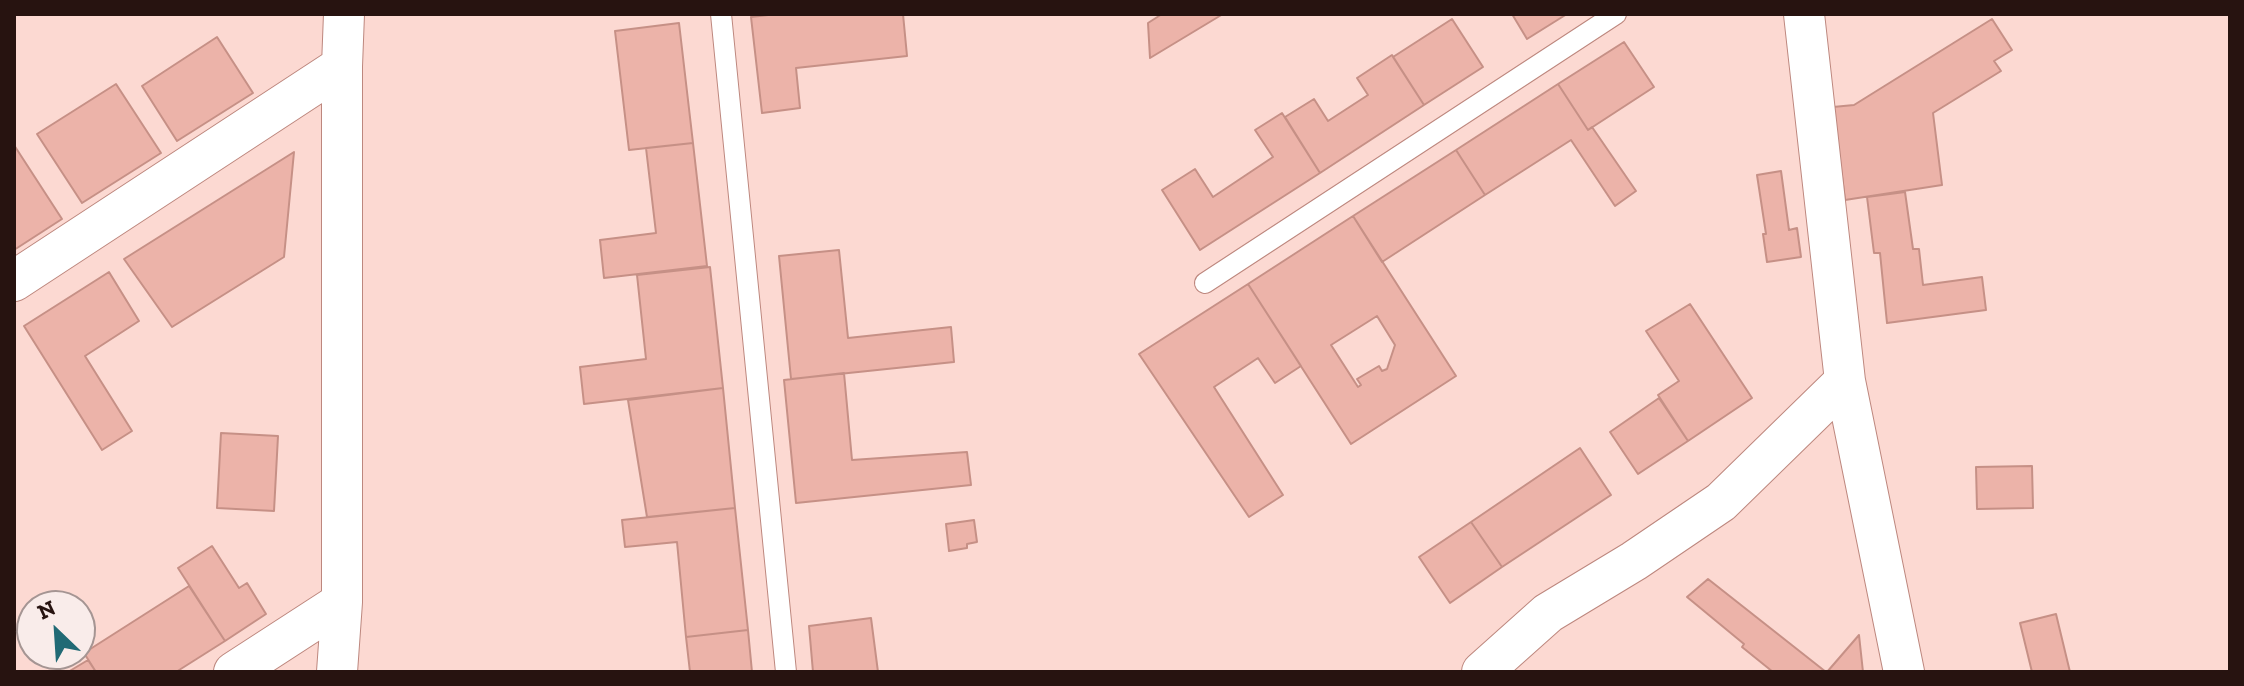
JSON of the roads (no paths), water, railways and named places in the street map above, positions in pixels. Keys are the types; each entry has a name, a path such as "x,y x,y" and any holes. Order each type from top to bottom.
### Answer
{"street":[{"path":"337,672 342,602 344,14"},
{"path":"1804,14 1845,381 1904,672"},
{"path":"14,281 342,66"},
{"path":"1482,672 1548,613 1634,561 1721,502 1845,381"},
{"path":"234,672 342,602"}],"lane":[{"path":"721,14 786,672"},
{"path":"1205,283 1616,14"}]}
